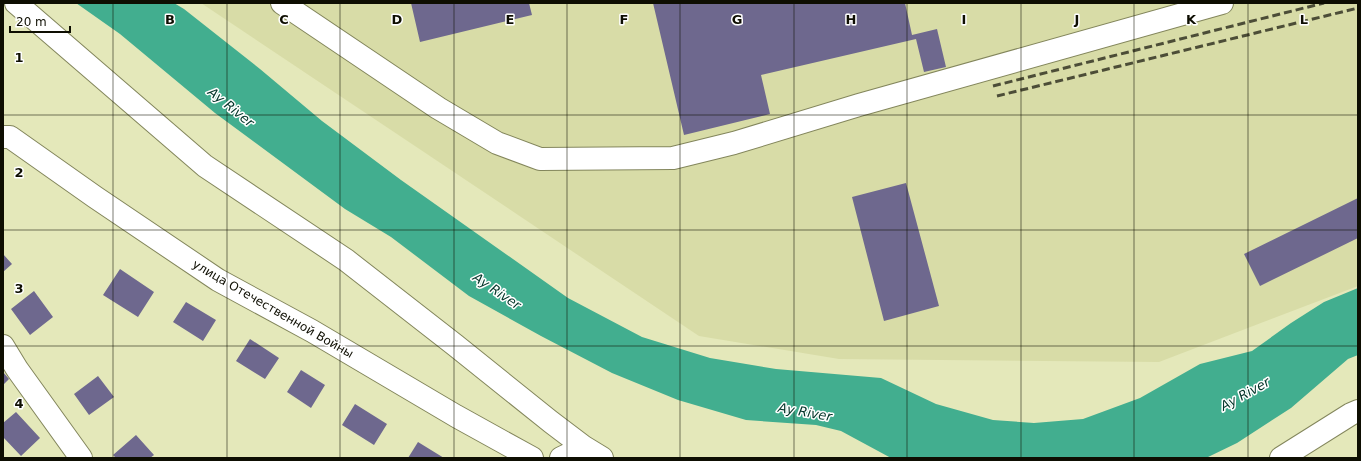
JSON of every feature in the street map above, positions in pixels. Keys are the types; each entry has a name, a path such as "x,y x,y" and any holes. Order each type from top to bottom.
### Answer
{"street":[{"path":"16,3 205,166 346,260 584,447 602,458"},
{"path":"282,3 438,108 497,143 540,159 548,159 673,158 734,143 866,103 1222,3"},
{"name":"улица Отечественной Войны","path":"3,136 10,137 95,197 218,280 312,331 456,416 532,458"},
{"path":"3,346 17,369 81,458"},
{"path":"1281,458 1358,411"},
{"path":"561,458 584,447"}],"shaded area":[{"path":"201,3 1358,3 1358,286 1159,362 839,359 699,336"}],"water":[{"name":"Ay River","path":"76,3 174,3 184,9 260,69 322,121 401,180 568,298 642,337 710,358 776,369 881,378 936,404 993,420 1034,423 1083,419 1140,398 1200,364 1252,351 1291,323 1324,302 1358,288 1358,355 1348,359 1291,408 1237,443 1206,458 891,458 841,431 816,425 746,420 678,400 612,373 469,296 391,237 345,209 215,113 120,34"}],"building":[{"path":"411,3 529,3 532,15 420,42"},
{"path":"653,3 905,3 912,35 937,29 946,67 924,72 916,39 761,75 770,114 684,135"},
{"path":"906,183 939,306 884,321 852,197"},
{"path":"1358,198 1358,238 1260,286 1244,254"},
{"path":"3,254 12,264 3,272"},
{"path":"120,269 154,292 138,317 103,295"},
{"path":"34,291 53,317 30,335 11,309"},
{"path":"186,302 216,320 203,341 173,322"},
{"path":"250,339 279,358 265,379 236,361"},
{"path":"301,370 325,385 311,408 287,392"},
{"path":"3,372 9,379 3,385"},
{"path":"98,376 114,397 89,415 74,394"},
{"path":"355,404 387,424 374,445 342,425"},
{"path":"16,412 40,438 21,456 3,437 3,423"},
{"path":"136,435 154,455 150,458 116,458 113,455"},
{"path":"418,442 444,458 408,458"}],"railway":[{"path":"993,86 1324,3"},
{"path":"997,96 1358,8"}]}
